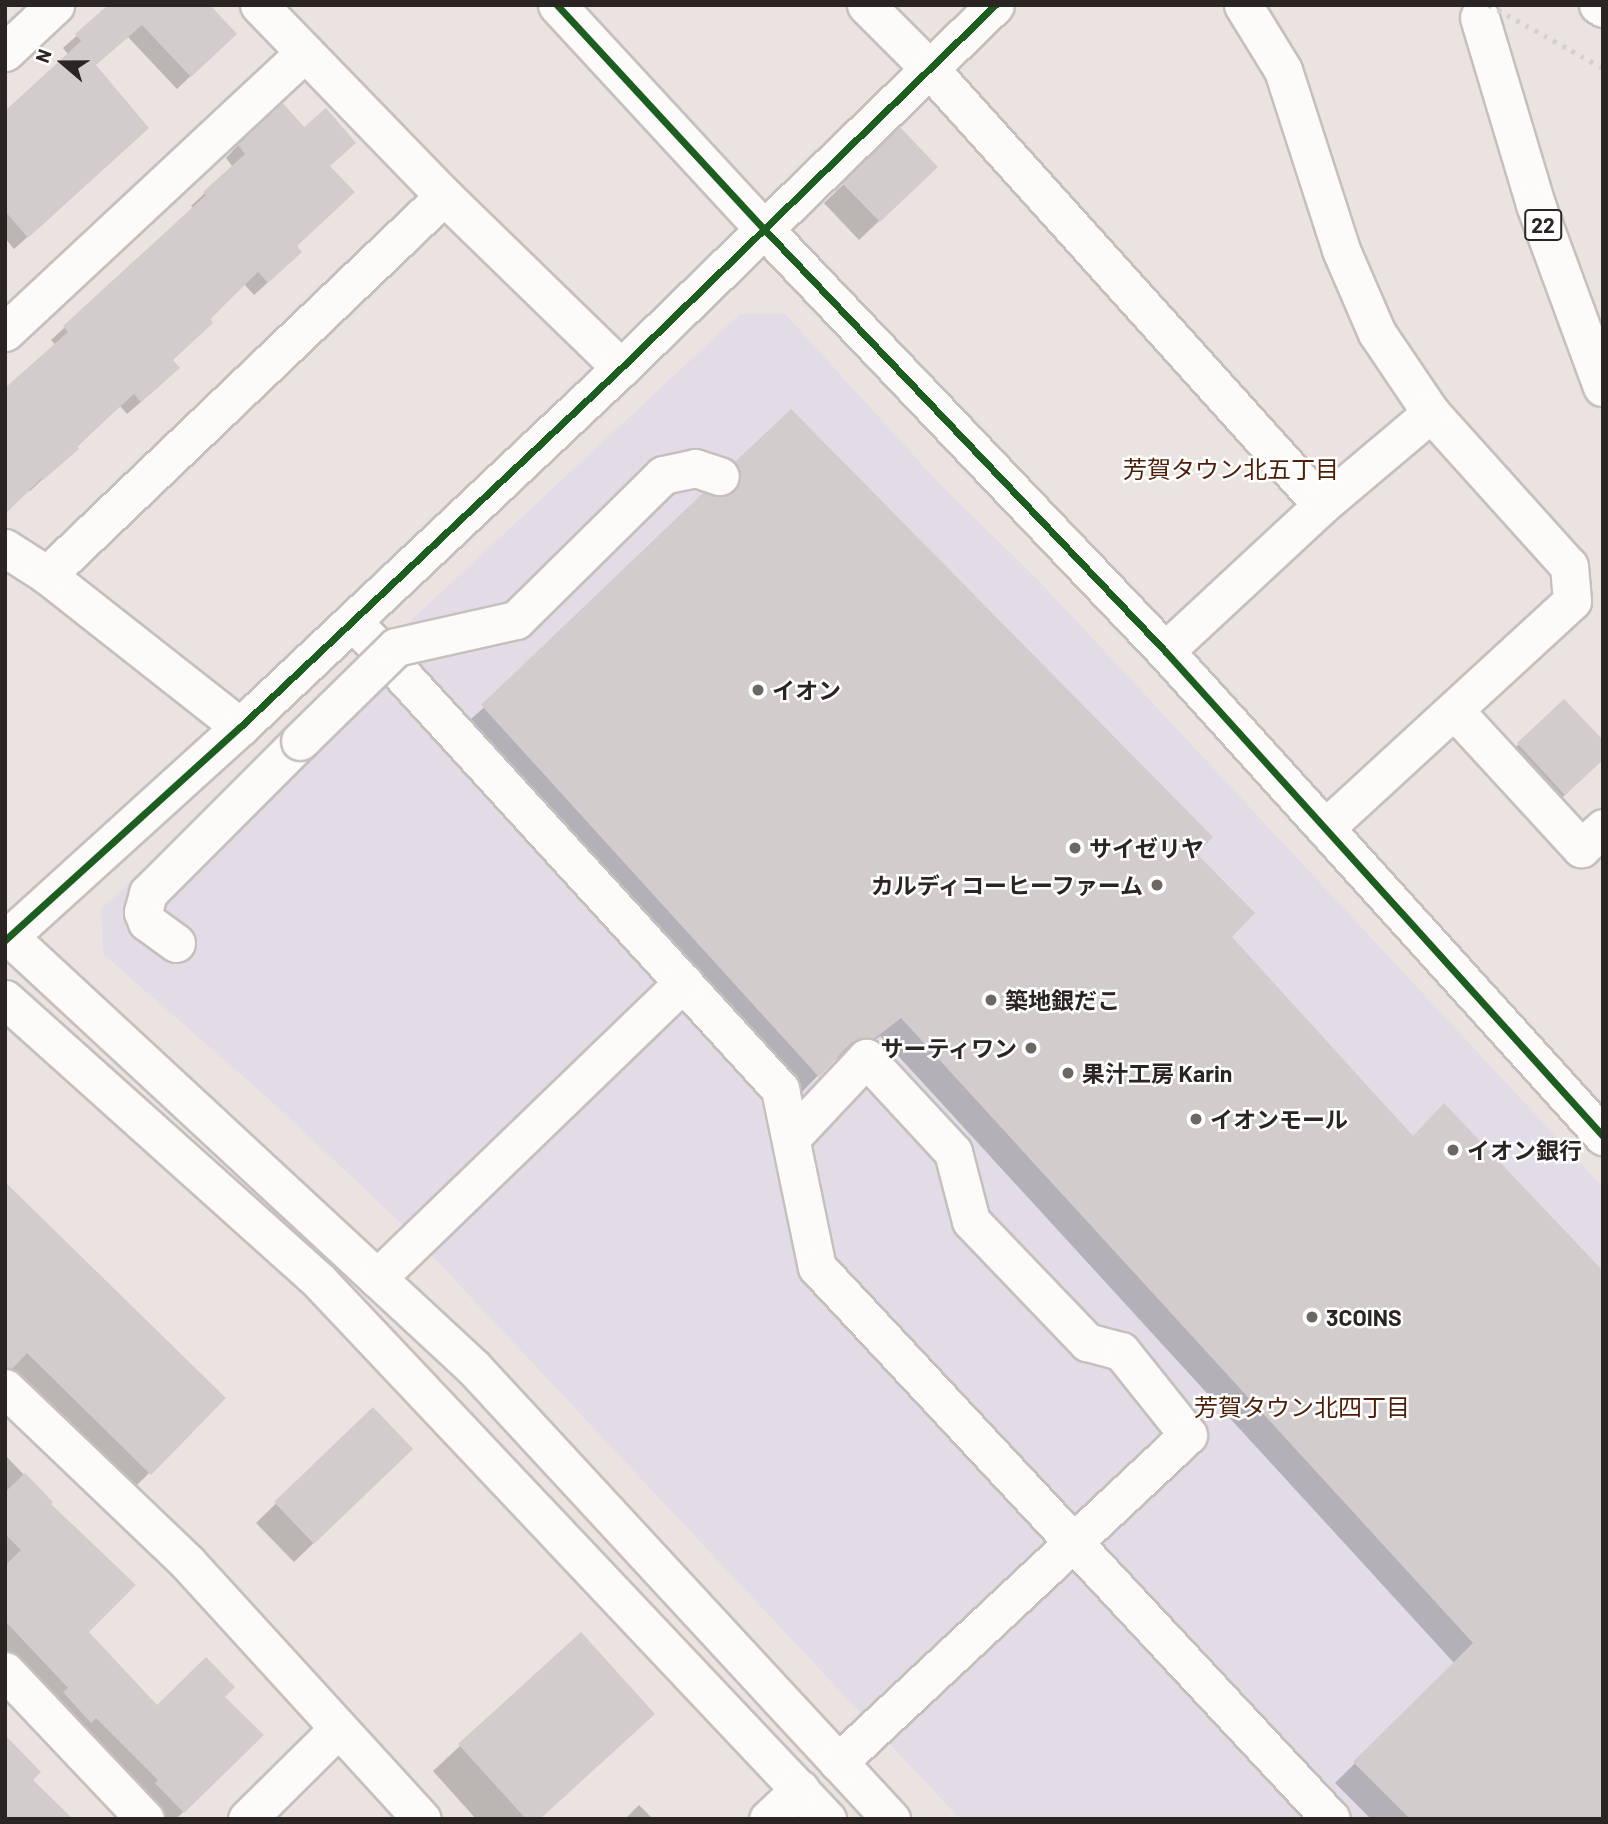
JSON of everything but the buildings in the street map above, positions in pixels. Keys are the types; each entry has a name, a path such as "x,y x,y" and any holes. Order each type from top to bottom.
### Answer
{"main road":[{"name":"22","path":"1480,18 1536,205 1603,387"}],"street":[{"path":"5,52 55,5"},
{"path":"259,5 444,196 621,368"},
{"path":"556,5 763,229 1165,651 1603,1136"},
{"path":"866,5 928,67 1322,505"},
{"path":"891,1819 473,1367 7,936 240,727 353,621 621,368 928,67 995,5"},
{"path":"1242,5 1283,70 1341,250 1377,333 1431,413 1569,566 1572,601 1326,827"},
{"path":"1598,5 1603,8"},
{"path":"5,332 305,52"},
{"path":"47,575 444,196"},
{"path":"1165,651 1322,505 1431,413"},
{"path":"176,943 147,922 143,912 148,893 396,647 516,620 663,475 695,468 720,476"},
{"path":"5,548 47,575 240,727"},
{"path":"353,621 780,1089 817,1266 1331,1819"},
{"path":"1454,709 1581,848 1603,828"},
{"path":"377,1278 683,982"},
{"path":"5,999 320,1282 827,1819"},
{"path":"791,1138 866,1058 953,1152 971,1221 1087,1342 1121,1351 1188,1435 838,1762"},
{"path":"5,1388 187,1562 422,1819"},
{"path":"5,1671 145,1819"},
{"path":"247,1819 338,1729"},
{"path":"768,1819 800,1789"}],"shaded area":[{"path":"740,314 785,314 938,482 1042,584 1603,1187 1603,1819 960,1819 406,1228 270,1100 103,954 101,909"}],"railway":[{"path":"1489,5 1603,68"}],"cycle path":[{"path":"557,5 763,228 1165,651 1603,1136"},
{"path":"5,940 240,727 621,368 995,5"}],"place":[{"name":"イオン","path":"758,690"},
{"name":"サイゼリヤ","path":"1075,848"},
{"name":"カルディコーヒーファーム","path":"1157,885"},
{"name":"築地銀だこ","path":"991,1000"},
{"name":"サーティワン","path":"1031,1048"},
{"name":"果汁工房 Karin","path":"1068,1073"},
{"name":"イオンモール","path":"1196,1119"},
{"name":"イオン銀行","path":"1453,1150"},
{"name":"3COINS","path":"1312,1317"}],"district":[{"name":"芳賀タウン北五丁目","path":"1231,469"},
{"name":"芳賀タウン北四丁目","path":"1302,1407"}]}
